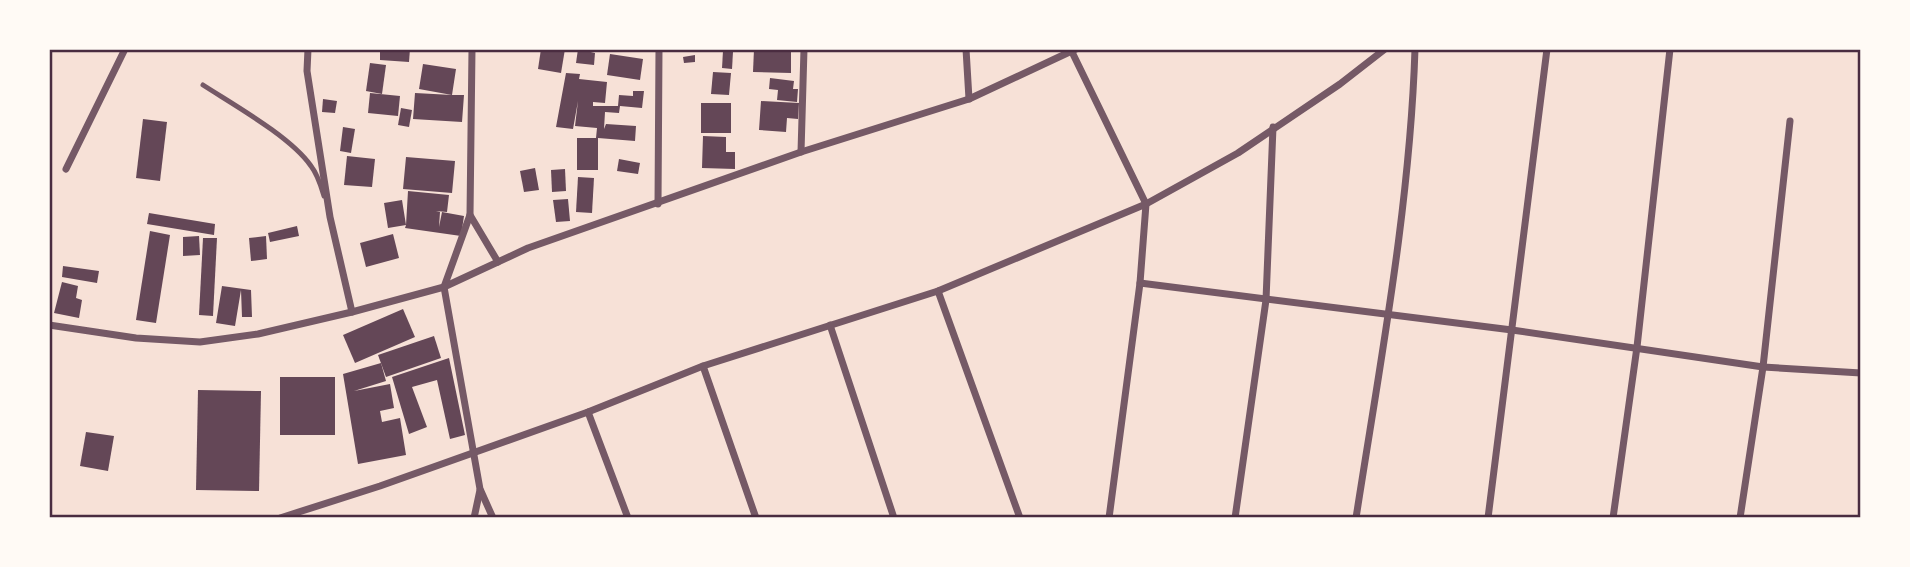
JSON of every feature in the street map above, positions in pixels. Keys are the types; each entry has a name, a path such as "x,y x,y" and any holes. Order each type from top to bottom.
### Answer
{"street":[{"path":"66,169 125,49"},
{"path":"307,49 307,71 330,216 352,312"},
{"path":"472,49 470,215 443,287 480,489 493,518"},
{"path":"657,204 659,49"},
{"path":"800,152 803,49"},
{"path":"966,49 969,99"},
{"path":"280,518 380,486 588,412 703,366 938,291 1146,204 1238,153 1340,84 1385,49"},
{"path":"1356,518 1388,314 1413,102 1415,49"},
{"path":"1488,518 1547,49"},
{"path":"1614,518 1637,347 1670,49"},
{"path":"49,325 136,338 200,342 258,334 352,312 443,287 528,248 800,152 969,99 1074,50 1146,204 1140,283 1109,518"},
{"path":"1740,518 1763,367 1790,121"},
{"path":"1234,518 1266,300 1273,127"},
{"path":"470,215 498,262"},
{"path":"1140,283 1512,330 1763,367 1861,373"},
{"path":"938,291 1020,518"},
{"path":"830,325 894,518"},
{"path":"703,366 756,518"},
{"path":"588,412 628,518"},
{"path":"474,518 480,489"}],"lane":[{"path":"203,85 265,127 311,165 330,216"}],"building":[{"path":"380,49 410,49 409,62 380,60"},
{"path":"541,49 565,49 561,73 538,69"},
{"path":"578,49 595,53 594,65 576,63"},
{"path":"754,49 791,49 791,73 753,72"},
{"path":"723,51 733,52 732,69 722,68"},
{"path":"610,54 643,59 640,80 607,75"},
{"path":"695,55 695,62 684,63 683,57"},
{"path":"370,63 386,65 382,94 366,91"},
{"path":"423,64 456,69 452,95 419,89"},
{"path":"713,72 731,73 729,95 711,94"},
{"path":"566,73 580,74 579,79 607,82 605,103 593,102 593,106 618,106 619,95 633,96 633,91 644,91 642,108 620,106 619,113 605,112 604,129 606,124 636,126 635,141 598,138 598,170 577,170 577,138 596,138 597,128 575,126 578,101 573,129 556,127"},
{"path":"770,78 794,81 793,89 798,89 797,102 777,100 778,90 769,89"},
{"path":"370,93 400,96 398,116 368,113"},
{"path":"415,93 464,95 462,122 413,119"},
{"path":"323,99 337,101 335,113 322,112"},
{"path":"761,101 799,103 798,119 787,118 786,132 759,130"},
{"path":"701,103 731,103 731,133 701,133"},
{"path":"401,108 412,110 409,127 398,125"},
{"path":"143,119 167,122 160,181 136,178"},
{"path":"343,127 355,129 351,153 340,151"},
{"path":"703,136 726,137 726,152 735,152 735,169 702,168"},
{"path":"347,156 375,159 372,187 344,185"},
{"path":"406,157 455,161 452,193 403,189"},
{"path":"619,159 640,163 638,174 617,171"},
{"path":"535,168 539,190 524,192 520,171"},
{"path":"565,169 566,191 552,192 551,170"},
{"path":"578,177 594,178 592,213 576,212"},
{"path":"408,191 449,195 447,212 436,211 440,212 439,227 442,212 464,216 461,236 405,228"},
{"path":"568,199 570,221 556,222 553,200"},
{"path":"402,200 406,225 388,228 384,203"},
{"path":"149,213 215,224 214,235 147,224"},
{"path":"297,226 299,236 270,242 268,233"},
{"path":"150,231 170,235 156,323 136,320"},
{"path":"393,234 399,258 366,267 360,243"},
{"path":"199,236 200,255 183,256 183,237"},
{"path":"266,236 267,259 251,261 249,238"},
{"path":"203,238 217,238 213,316 199,315"},
{"path":"63,266 99,271 97,283 62,277"},
{"path":"62,282 78,286 76,298 82,300 79,318 54,313"},
{"path":"222,286 251,290 252,317 242,317 241,290 235,326 216,323"},
{"path":"403,309 415,337 355,363 343,335"},
{"path":"434,336 441,358 386,377 378,355"},
{"path":"449,358 465,435 450,439 437,380 412,387 427,427 409,434 392,377"},
{"path":"381,363 386,381 354,391 390,384 394,408 380,411 382,422 400,418 406,455 358,464 343,374"},
{"path":"280,377 335,377 335,435 280,435"},
{"path":"198,390 261,391 259,491 196,490"},
{"path":"86,432 114,436 108,471 80,466"}]}
